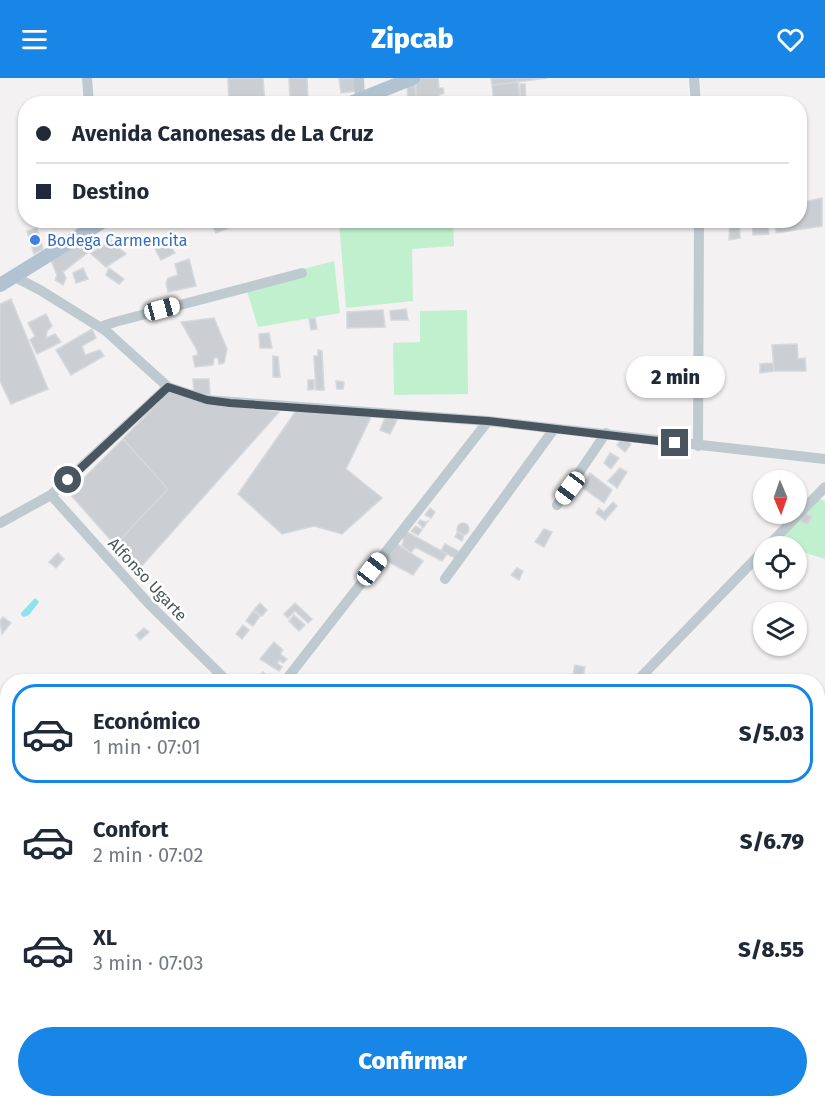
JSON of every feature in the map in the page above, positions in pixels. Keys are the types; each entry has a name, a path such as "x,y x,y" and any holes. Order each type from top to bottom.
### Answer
{"main road":[{"path":"367,96 413,78"},
{"path":"0,285 15,278 91,228"}],"street":[{"path":"87,78 88,96"},
{"path":"355,96 359,78"},
{"path":"694,78 695,96"},
{"path":"698,446 699,228"},
{"path":"100,327 302,273"},
{"path":"15,278 40,290 100,327 168,387 207,400 488,421 825,459"},
{"path":"0,523 51,495 168,387"},
{"path":"290,674 488,421"},
{"path":"445,579 554,429"},
{"path":"557,505 606,434"},
{"path":"778,536 825,486"},
{"name":"Alfonso Ugarte","path":"51,495 149,604 220,674"},
{"path":"645,674 753,561"}],"green space":[{"path":"340,228 453,228 454,246 412,249 413,301 346,308"},
{"path":"334,261 340,313 258,327 245,284"},
{"path":"467,310 468,394 394,395 393,343 420,342 420,311"},
{"path":"819,499 825,501 825,559 807,553 807,536 783,536 795,524 807,524 807,511"}],"water":[{"path":"35,598 39,602 29,615 24,617 21,615 21,613"}],"building":[{"path":"228,78 263,78 264,96 229,96"},
{"path":"289,78 307,78 308,96 290,96"},
{"path":"339,78 356,78 357,91 341,93"},
{"path":"416,78 438,78 439,88 443,88 444,93 439,96 416,96"},
{"path":"491,78 517,78 518,82 492,85"},
{"path":"517,78 547,78 518,82"},
{"path":"518,82 519,96 493,96 492,85"},
{"path":"414,83 416,96 408,96 407,85"},
{"path":"520,84 525,84 526,96 521,96"},
{"path":"822,198 822,226 776,233 776,228 807,228 807,201"},
{"name":"Bodega Carmencita","path":"37,228 43,249 34,254 27,231"},
{"path":"214,228 228,228 216,233"},
{"path":"730,228 739,228 740,238 729,240"},
{"path":"753,228 768,228 769,234 753,235"},
{"path":"85,233 96,246 63,272 66,278 63,285 55,280 57,275 50,258"},
{"path":"111,241 126,254 106,267 90,253"},
{"path":"167,242 175,253 161,260 155,249"},
{"path":"189,259 196,286 168,292 166,283 168,278 178,275 175,264"},
{"path":"83,268 88,279 76,283 73,273"},
{"path":"109,268 124,279 119,284 106,275"},
{"path":"11,299 48,389 11,404 0,381 0,304"},
{"path":"406,309 408,320 391,320 390,311"},
{"path":"383,310 385,327 347,328 347,312"},
{"path":"46,314 52,326 47,331 46,338 55,334 61,342 37,354 30,340 35,336 28,323"},
{"path":"214,318 227,349 224,363 219,364 218,358 214,358 213,365 195,367 193,356 198,355 197,350 181,322"},
{"path":"315,318 317,329 311,330 309,319"},
{"path":"92,329 96,338 82,346 85,355 100,350 104,356 71,375 56,350"},
{"path":"269,333 272,348 260,348 259,334"},
{"path":"797,344 798,359 805,358 806,371 774,371 772,345"},
{"path":"318,350 322,351 324,390 316,390 314,356 318,356"},
{"path":"273,356 278,357 280,377 273,377"},
{"path":"773,363 774,371 760,373 760,364"},
{"path":"193,379 209,379 210,395 194,393"},
{"path":"308,380 314,380 314,389 308,390"},
{"path":"336,381 344,382 343,389 337,389"},
{"path":"170,390 197,400 279,412 140,568 115,545 168,489 123,439"},
{"path":"298,408 372,415 346,469 382,498 342,534 314,526 282,534 238,494"},
{"path":"386,416 397,420 390,434 380,430"},
{"path":"623,437 631,444 625,452 617,445"},
{"path":"123,439 168,489 115,545 69,493"},
{"path":"610,453 619,458 611,469 604,463"},
{"path":"620,468 627,472 617,488 608,481"},
{"path":"590,473 612,490 604,503 582,487"},
{"path":"613,502 617,506 605,520 596,513 599,508 604,512"},
{"path":"430,508 435,512 431,518 425,515"},
{"path":"807,514 812,516 807,524"},
{"path":"420,520 428,521 423,528 418,523"},
{"path":"465,523 469,529 465,535 461,535 457,527"},
{"path":"416,526 422,530 418,535 411,531"},
{"path":"544,529 552,532 544,547 535,542"},
{"path":"458,531 464,535 462,541 455,537"},
{"path":"407,532 447,554 442,561 415,547 411,553 402,545 404,540 402,537"},
{"path":"397,544 423,561 413,575 385,560"},
{"path":"445,544 460,552 457,559 441,551"},
{"path":"58,553 64,559 56,568 49,562"},
{"path":"517,568 523,571 519,580 511,575"},
{"path":"260,603 267,610 262,616 254,610"},
{"path":"295,603 312,619 308,623 295,611 288,618 284,614"},
{"path":"253,611 260,616 253,626 246,621"},
{"path":"294,615 305,625 299,631 289,621"},
{"path":"3,617 11,623 2,634 0,621"},
{"path":"243,625 249,630 242,639 236,634"},
{"path":"144,628 149,632 140,640 136,635"},
{"path":"274,642 283,650 280,654 287,659 283,663 280,660 277,663 282,667 279,671 260,659"},
{"path":"575,665 585,667 584,674 573,674"}],"place":[{"name":"Bodega Carmencita","path":"35,240"}],"route":[{"path":"68,480 168,387 207,400 230,403 488,421 675,443"}]}
